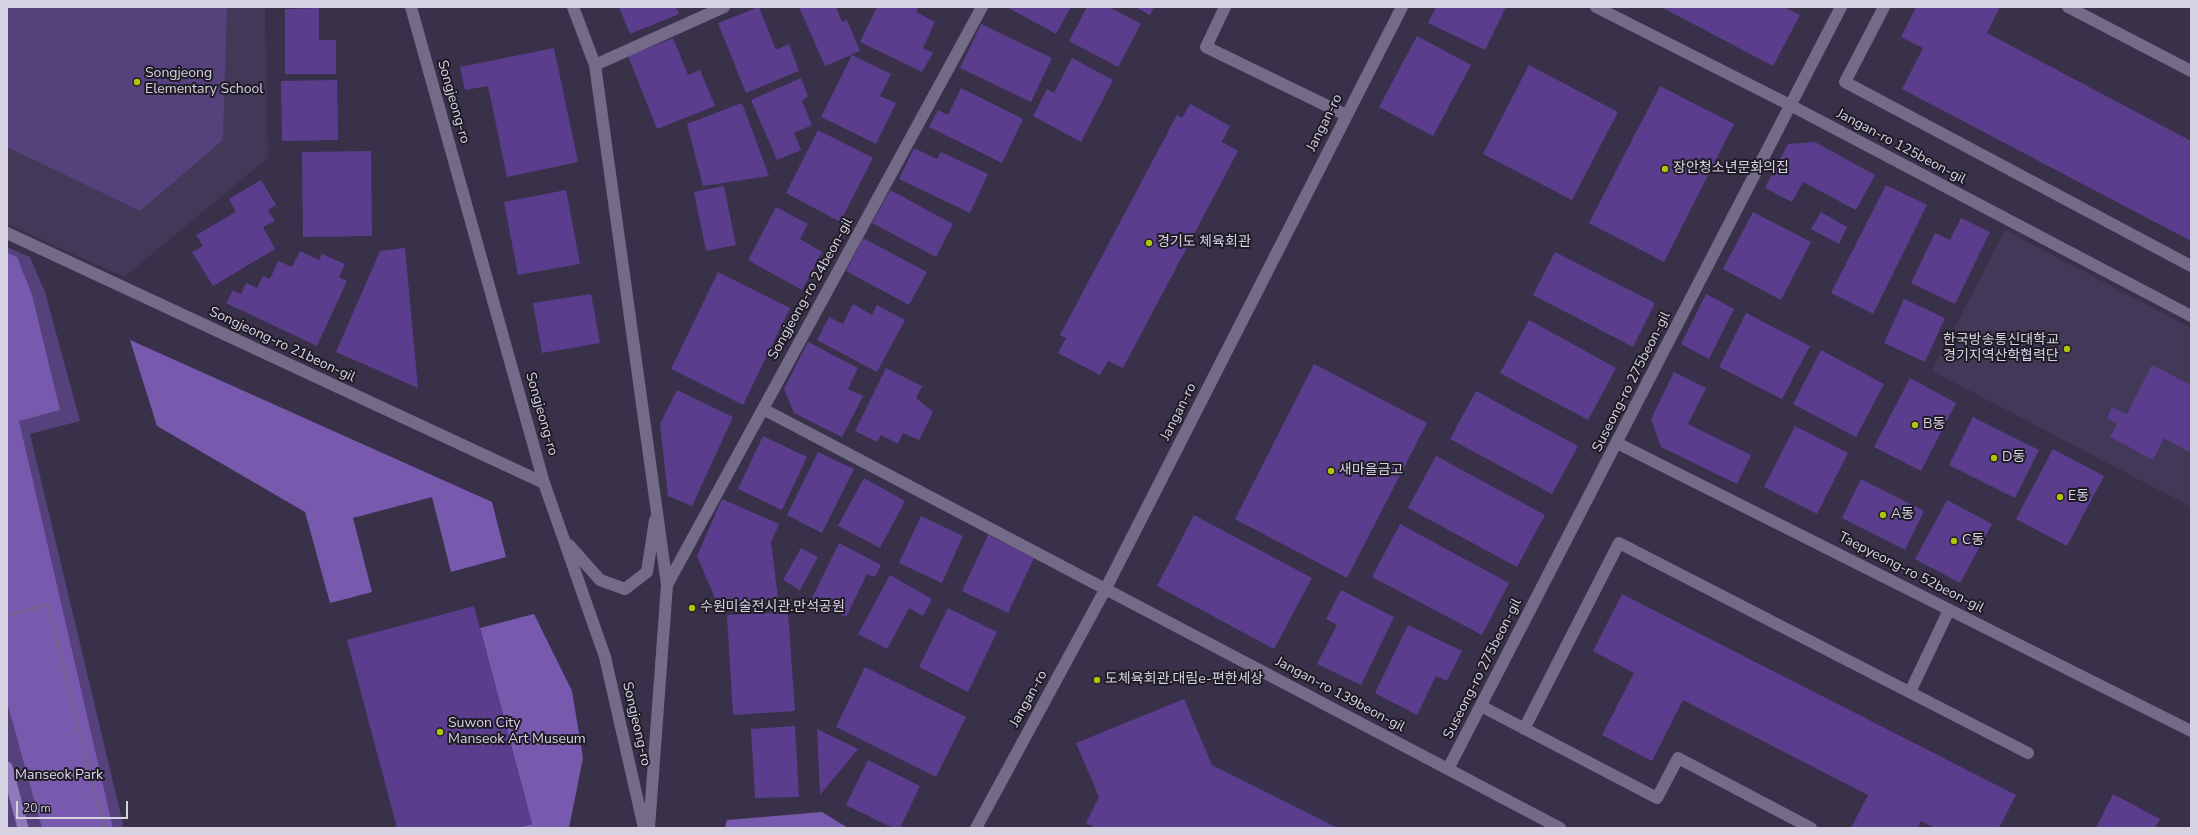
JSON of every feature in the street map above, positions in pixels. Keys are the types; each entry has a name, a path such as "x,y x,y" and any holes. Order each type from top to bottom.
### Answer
{"street":[{"name":"Songjeong-ro","path":"411,7 544,483 605,657 644,828"},
{"name":"Songjeong-ro","path":"573,7 595,65 668,585 650,828"},
{"path":"595,65 724,7"},
{"name":"Songjeong-ro 24beon-gil","path":"668,585 982,7"},
{"path":"1225,7 1206,47 1346,115"},
{"name":"Jangan-ro","path":"976,828 1106,588 1402,7"},
{"name":"Jangan-ro 125beon-gil","path":"1596,7 1790,105 2191,316"},
{"name":"Suseong-ro 275beon-gil","path":"1448,769 1840,7"},
{"path":"1884,7 1844,82 2191,266"},
{"path":"2068,7 2191,71"},
{"name":"Songjeong-ro 21beon-gil","path":"7,233 544,483"},
{"name":"Jangan-ro 139beon-gil","path":"763,409 1560,828"},
{"name":"Taepyeong-ro 52beon-gil","path":"1617,443 2191,731"},
{"path":"565,541 600,580 625,589 647,572 657,506"},
{"path":"1524,729 1619,543 2028,753"},
{"path":"1910,692 1949,610"},
{"path":"1481,706 1657,798 1678,758 1811,828"}],"path":[{"path":"7,616 48,604 104,828"}],"shaded area":[{"name":"Songjeong Elementary School","path":"7,7 265,7 268,158 124,277 7,224"},
{"name":"한국방송통신대학교 경기지역산학협력단","path":"2005,230 2191,328 2191,507 1932,371"}],"green space":[{"name":"Songjeong Elementary School","path":"7,7 227,7 223,140 140,211 7,147"},
{"name":"Manseok Park","path":"7,247 30,257 45,292 80,421 30,434 124,828 7,828"},
{"name":"Manseok Park","path":"7,253 17,257 32,295 60,410 19,421 113,828 42,828 7,702"},
{"path":"130,340 492,502 506,557 451,572 432,497 353,518 372,592 330,603 305,512 157,426"},
{"path":"534,614 572,691 583,758 569,828 516,828 532,824 480,628"},
{"path":"822,812 848,828 725,828 727,820"}],"building":[{"path":"619,7 676,7 679,14 630,34"},
{"path":"759,7 776,50 789,44 799,71 746,93 718,23"},
{"path":"799,7 836,7 842,22 847,20 860,51 825,66"},
{"path":"877,7 918,7 916,12 935,22 923,48 933,53 922,72 860,42"},
{"path":"1007,7 1071,7 1056,34"},
{"path":"1087,7 1109,7 1141,24 1118,67 1069,41"},
{"path":"1135,7 1154,7 1150,15"},
{"path":"1436,7 1506,7 1485,50 1428,23"},
{"path":"1661,7 1784,7 1800,15 1773,66"},
{"path":"1916,7 2000,7 1987,33 2191,141 2191,241 1902,89 1923,48 1901,37"},
{"path":"319,8 319,40 336,40 336,74 285,74 285,9"},
{"path":"981,24 1052,58 1031,102 960,68"},
{"path":"1417,36 1471,65 1433,136 1379,107"},
{"path":"673,38 688,75 700,70 715,106 657,129 628,56"},
{"path":"554,48 578,162 507,177 488,86 465,90 460,67"},
{"path":"852,55 891,74 880,96 896,103 876,144 821,117"},
{"path":"1072,58 1113,80 1081,142 1033,116 1047,89 1054,93"},
{"path":"1529,65 1618,112 1572,200 1483,154"},
{"path":"801,78 808,96 802,101 812,125 794,133 801,150 777,160 751,100"},
{"path":"337,80 338,140 282,141 281,81"},
{"path":"1660,86 1734,124 1664,262 1589,223"},
{"path":"961,88 1023,119 1002,163 929,127 938,110 948,115"},
{"path":"742,103 769,176 703,186 687,124"},
{"name":"경기도 체육회관","path":"1190,104 1230,126 1222,142 1238,151 1123,368 1108,361 1100,375 1058,353 1066,338 1060,335 1177,115 1182,118"},
{"path":"818,130 873,158 840,222 786,193"},
{"path":"1815,142 1875,175 1856,210 1803,182 1792,202 1765,188 1788,144"},
{"path":"914,148 937,159 941,152 988,174 970,213 899,179"},
{"path":"371,151 372,236 303,237 302,152"},
{"path":"261,180 276,205 268,210 275,221 263,227 275,249 213,286 192,252 203,246 196,235 236,212 229,199"},
{"path":"1886,185 1927,205 1873,314 1831,293"},
{"path":"724,186 736,245 706,251 694,192"},
{"path":"566,190 580,264 518,275 504,202"},
{"path":"890,190 953,224 936,257 872,223"},
{"path":"776,207 808,224 800,239 822,252 802,290 748,260"},
{"path":"1753,212 1811,242 1781,300 1723,269"},
{"path":"1821,212 1847,227 1839,244 1811,229"},
{"path":"1961,218 1990,232 1955,304 1911,283 1935,233 1950,240"},
{"path":"863,238 927,272 909,305 846,271"},
{"path":"405,248 418,388 336,352 380,251"},
{"path":"300,251 319,260 322,254 345,264 339,277 347,281 317,346 226,303 233,290 241,294 246,283 257,288 263,276 270,279 278,261 292,267"},
{"path":"1555,252 1655,303 1633,347 1533,295"},
{"path":"718,272 790,308 743,405 671,369"},
{"path":"591,294 600,343 542,353 533,303"},
{"path":"1706,294 1734,309 1709,359 1681,344"},
{"path":"1904,299 1945,318 1925,362 1884,343"},
{"path":"853,304 872,315 877,305 905,320 877,372 817,340 829,317 843,324"},
{"path":"1746,313 1810,346 1782,399 1719,367"},
{"path":"1529,320 1616,368 1588,420 1500,373"},
{"path":"808,342 858,368 848,389 863,396 842,437 794,413 784,389"},
{"path":"1821,350 1884,384 1856,437 1793,404"},
{"name":"새마을금고","path":"1314,364 1427,423 1347,578 1235,519"},
{"path":"2152,365 2191,385 2191,453 2164,438 2153,460 2110,437 2117,424 2107,418 2112,407 2127,414"},
{"path":"886,368 922,386 916,398 933,412 919,440 903,433 898,444 881,435 877,442 855,431"},
{"path":"1674,372 1706,388 1688,424 1751,455 1737,484 1661,447 1651,419"},
{"name":"B동","path":"1910,378 1956,403 1921,471 1874,447"},
{"path":"677,390 733,417 692,506 668,496 660,424"},
{"path":"1476,391 1578,446 1552,494 1450,439"},
{"name":"D동","path":"1973,417 2039,450 2015,498 1949,465"},
{"path":"1795,426 1848,453 1817,514 1764,487"},
{"path":"763,436 807,457 782,510 738,489"},
{"name":"E동","path":"2053,449 2104,476 2067,546 2016,519"},
{"path":"818,452 854,469 822,533 787,515"},
{"path":"1436,456 1545,515 1517,567 1408,508"},
{"path":"864,478 905,501 880,548 838,526"},
{"name":"A동","path":"1861,479 1924,511 1905,550 1842,518"},
{"path":"722,499 779,524 771,543 778,598 718,605 697,556"},
{"name":"C동","path":"1947,500 1992,524 1960,583 1915,559"},
{"path":"1194,515 1312,578 1274,649 1157,586"},
{"path":"921,516 963,536 942,583 899,563"},
{"path":"1400,524 1509,583 1482,635 1372,577"},
{"path":"988,535 1034,558 1008,613 962,591"},
{"path":"839,543 881,565 875,577 867,574 846,617 811,600"},
{"path":"801,548 818,557 800,590 783,580"},
{"path":"890,575 932,599 923,616 909,608 887,649 858,634"},
{"path":"1341,590 1394,617 1361,685 1317,664 1337,625 1326,619"},
{"path":"1622,594 2016,795 1999,828 1935,828 1921,821 1918,828 1851,828 1868,795 1683,700 1652,761 1602,735 1634,673 1593,651"},
{"name":"Suwon City Manseok Art Museum","path":"474,606 532,824 516,828 397,828 347,640"},
{"path":"948,608 997,632 968,692 919,667"},
{"path":"788,612 795,711 733,715 727,615"},
{"path":"1408,625 1462,651 1447,681 1436,676 1417,715 1375,693"},
{"path":"865,667 966,717 936,777 836,727"},
{"path":"1184,699 1212,765 1338,828 1096,828 1086,823 1099,797 1076,743"},
{"path":"795,726 799,797 755,798 751,729"},
{"path":"817,729 858,749 820,795"},
{"path":"868,760 920,786 900,828 893,828 846,805"},
{"path":"2113,794 2160,819 2155,828 2096,828"}],"waterway":[{"path":"7,767 23,828"}],"place":[{"name":"Songjeong Elementary School","path":"137,82"},
{"name":"장안청소년문화의집","path":"1665,169"},
{"name":"경기도 체육회관","path":"1149,243"},
{"name":"한국방송통신대학교 경기지역산학협력단","path":"2067,349"},
{"name":"B동","path":"1915,425"},
{"name":"D동","path":"1994,458"},
{"name":"새마을금고","path":"1331,471"},
{"name":"E동","path":"2060,497"},
{"name":"A동","path":"1883,515"},
{"name":"C동","path":"1954,541"},
{"name":"수원미술전시관.만석공원","path":"692,608"},
{"name":"도체육회관.대림e-편한세상","path":"1097,680"},
{"name":"Suwon City Manseok Art Museum","path":"440,732"}]}
